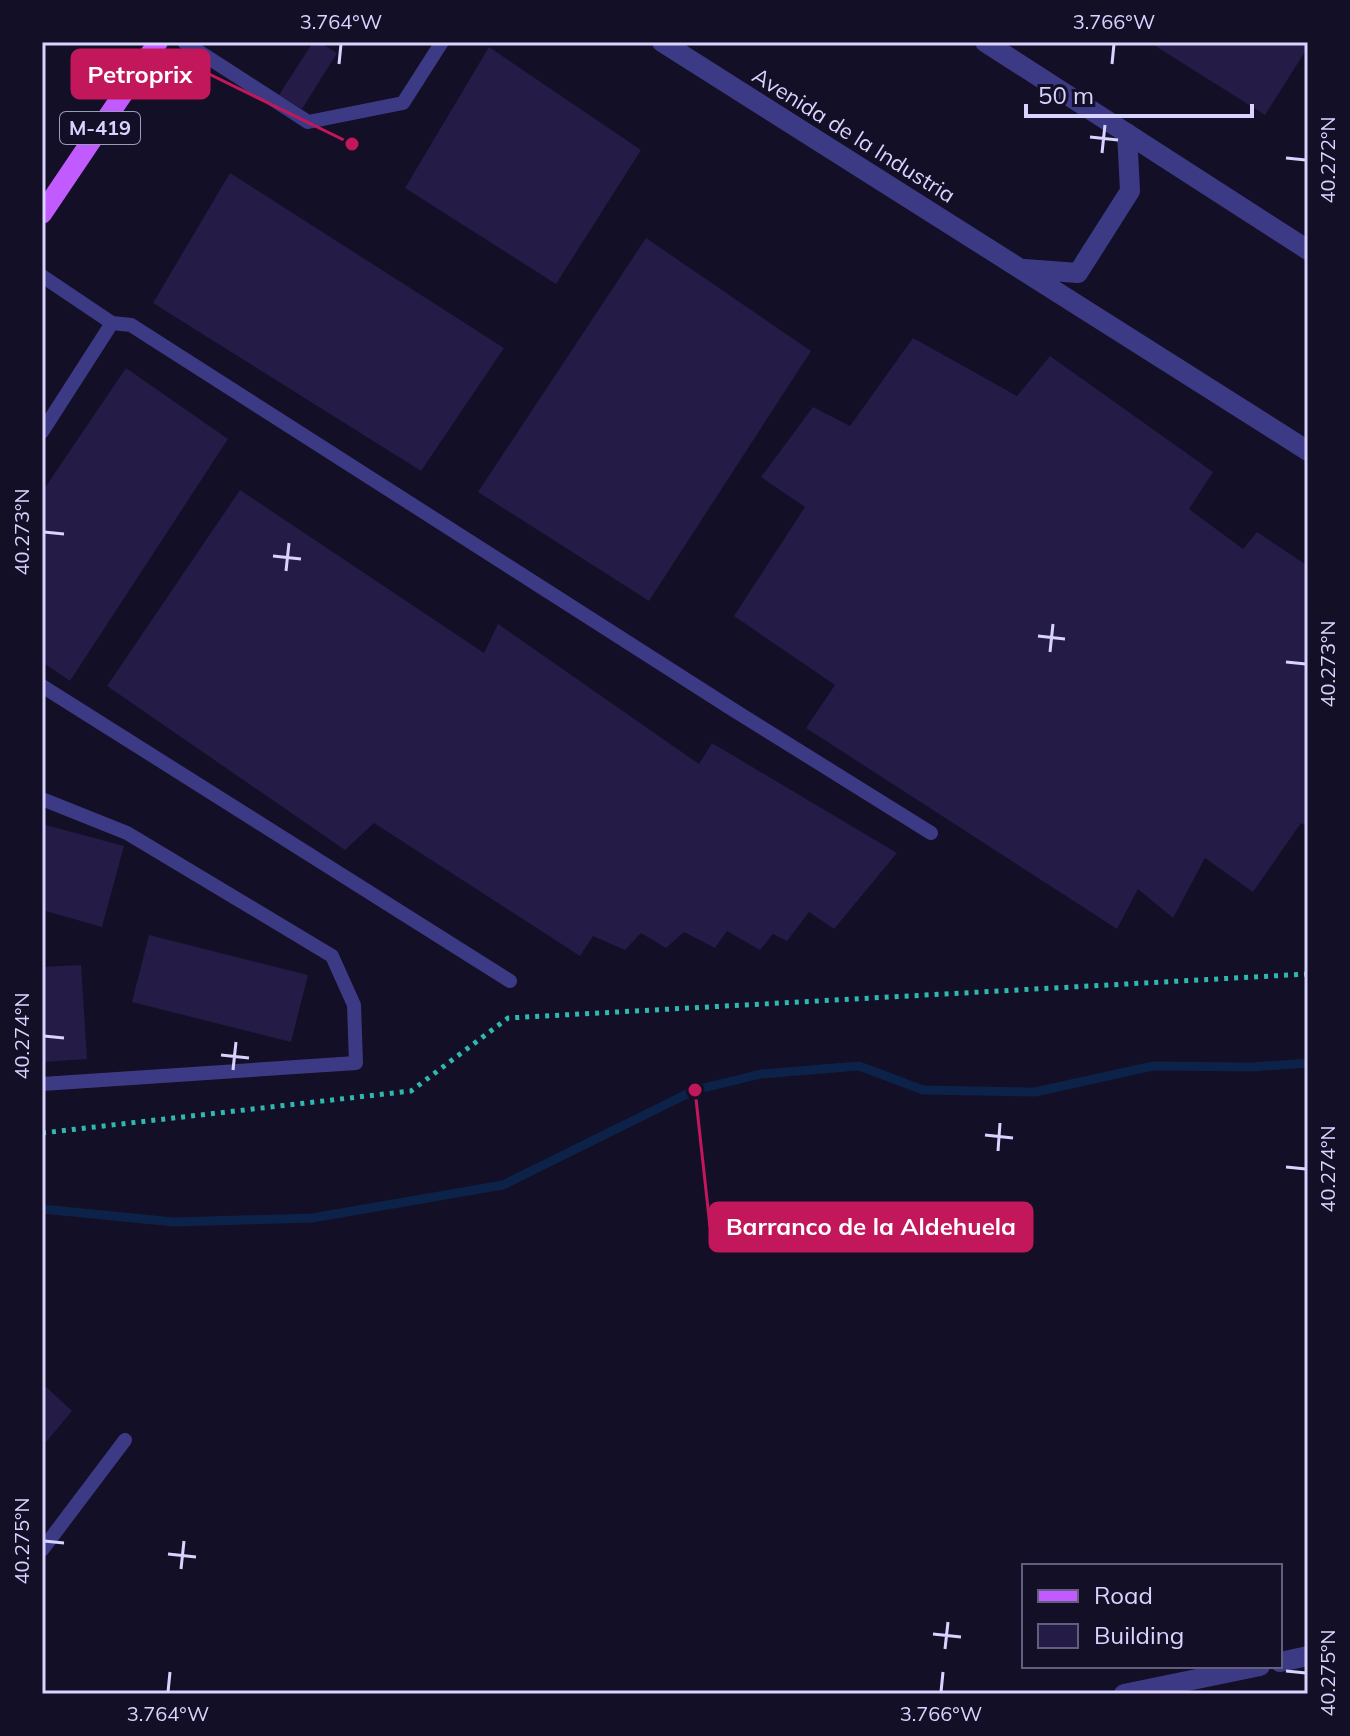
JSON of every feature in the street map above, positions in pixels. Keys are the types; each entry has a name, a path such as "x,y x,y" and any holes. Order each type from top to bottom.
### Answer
{"main road":[{"name":"M-419","path":"42,214 158,42"}],"street":[{"name":"Avenida de la Industria","path":"662,42 1308,451"},
{"path":"985,42 1308,250"},
{"name":"Avenida de la Industria","path":"1021,268 1078,273 1130,191 1127,133"},
{"path":"1282,1662 1308,1656"},
{"path":"1124,1694 1250,1668"}],"lane":[{"path":"184,42 308,122 403,103 442,42"},
{"path":"42,276 112,323 131,325 931,833"},
{"path":"42,432 112,323"},
{"path":"42,686 510,981"},
{"path":"42,799 127,833 332,956 354,1005 356,1063 42,1084"},
{"path":"42,1550 125,1440"}],"path":[{"path":"42,1133 411,1091 508,1018 1308,974"}],"building":[{"path":"313,42 319,42 337,53 302,109 279,95"},
{"path":"1149,42 1308,42 1308,47 1265,115"},
{"path":"489,47 641,150 556,284 405,188"},
{"path":"230,173 504,348 421,471 153,303"},
{"path":"646,238 811,351 649,601 478,492"},
{"path":"913,338 1017,396 1050,356 1213,472 1189,509 1243,549 1257,532 1308,566 1308,827 1301,823 1253,892 1205,858 1173,918 1138,889 1117,929 806,728 835,685 734,616 805,507 761,477 813,407 850,426"},
{"path":"126,368 228,439 70,681 42,662 42,492"},
{"path":"240,490 484,653 498,624 699,764 712,743 897,853 834,929 809,912 787,941 773,934 760,950 727,931 715,948 684,932 666,948 641,933 625,950 593,936 580,956 374,823 345,850 107,686"},
{"path":"42,824 124,846 102,927 42,910"},
{"path":"149,935 308,975 291,1042 132,1002"},
{"path":"81,965 87,1059 42,1062 42,967"},
{"path":"42,1383 72,1411 42,1447"}],"waterway":[{"path":"42,1209 174,1222 312,1218 503,1185 695,1090 761,1074 859,1066 923,1090 1035,1092 1153,1066 1252,1067 1308,1063"}],"place":[{"name":"Petroprix","path":"352,144"},
{"name":"Barranco de la Aldehuela","path":"695,1090"}]}
